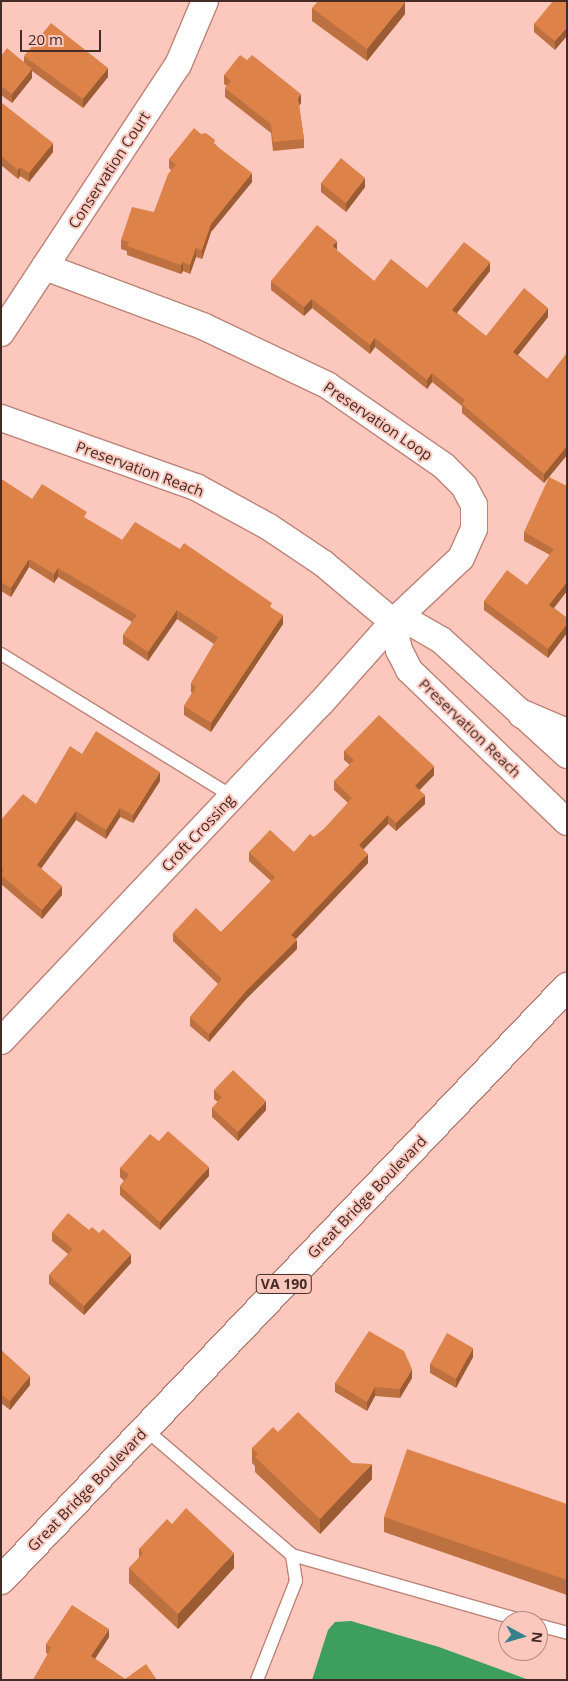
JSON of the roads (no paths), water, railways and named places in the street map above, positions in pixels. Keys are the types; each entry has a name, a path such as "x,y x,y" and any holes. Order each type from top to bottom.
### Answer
{"main road":[{"path":"522,714 567,733"},
{"name":"Great Bridge Boulevard","path":"1,1580 567,987"}],"street":[{"name":"Conservation Court","path":"1,333 178,64 205,1"},
{"name":"Preservation Loop","path":"45,267 203,326 327,384 444,466 464,486 474,505 474,529 461,558 393,622"},
{"name":"Preservation Reach","path":"1,418 196,487 269,526 324,564 393,622 413,624 441,640 567,755"},
{"name":"Preservation Reach","path":"393,622 399,650 409,670 567,822"},
{"name":"Croft Crossing","path":"1,1041 233,797 393,622"}],"lane":[{"path":"1,654 233,797"},
{"path":"145,1429 292,1555 498,1614"},
{"path":"257,1680 296,1581 292,1555"},
{"path":"548,1628 567,1634"}]}
